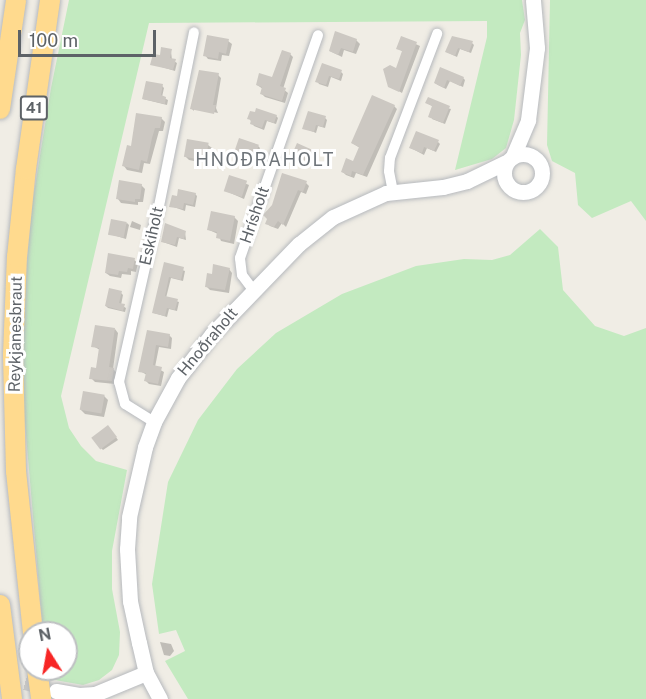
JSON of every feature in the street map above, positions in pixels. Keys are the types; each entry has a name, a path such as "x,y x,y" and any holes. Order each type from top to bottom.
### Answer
{"highway":[{"name":"41","path":"0,109 16,0"},
{"name":"Reykjanesbraut","path":"32,621 16,471 13,355 17,257 25,179 51,2"},
{"path":"0,605 12,699"},
{"path":"42,681 48,695"}],"street":[{"path":"528,120 504,177 509,187 524,192 536,187 542,170 534,158 528,120 537,48 533,0"},
{"name":"Eskiholt","path":"153,422 125,404 119,382 159,206 194,33"},
{"path":"393,192 389,171 390,158 437,34"},
{"name":"Hrísholt","path":"254,291 242,275 240,258 318,35"},
{"path":"510,159 524,154 534,158"},
{"name":"Hnoðraholt","path":"160,699 147,673 130,601 127,549 129,517 139,469 153,422 193,356 299,244 333,217 371,198 393,192 443,187 467,181 510,159"},
{"name":"Hnoðraholt","path":"467,181 497,183 509,187"},
{"path":"48,695 95,694 147,673"}],"green space":[{"path":"69,0 522,0 525,20 520,33 521,55 514,120 506,148 492,159 455,170 487,37 487,21 149,23 61,396 69,428 81,446 96,461 127,470 112,551 112,589 120,632 119,655 112,670 99,680 83,685 60,681 78,681 78,621 42,621 22,388 24,299 32,205 51,88"},
{"path":"550,0 646,0 646,221 631,201 592,218 578,205 575,173 552,161 547,145"},
{"path":"540,229 558,247 563,290 595,326 624,336 646,328 646,699 188,699 165,661 185,651 176,630 159,634 152,584 168,482 198,420 237,369 276,333 342,294 416,266 464,259 492,260 510,255"}],"building":[{"path":"335,31 357,39 353,52 341,48 338,55 329,51"},
{"path":"207,35 229,39 226,54 219,52 218,59 203,56"},
{"path":"401,36 417,42 399,92 388,87 383,69 390,65 396,68 402,51 396,49"},
{"path":"452,36 473,41 469,52 458,48 455,56 445,52"},
{"path":"161,47 172,49 170,58 176,59 173,70 150,65 153,54 160,55"},
{"path":"282,50 291,53 280,86 286,88 282,101 260,94 262,87 256,85 259,73 272,77"},
{"path":"322,63 342,70 339,79 329,76 326,85 315,82"},
{"path":"440,67 464,77 460,86 447,80 444,88 434,83"},
{"path":"199,70 219,73 213,105 216,105 214,114 190,109"},
{"path":"146,81 163,84 161,95 166,97 165,104 142,99"},
{"path":"372,95 395,105 363,175 352,171 351,176 341,172 346,158 353,161 359,147 351,143"},
{"path":"428,97 450,106 443,123 428,117 432,106 425,103"},
{"path":"256,108 277,115 274,123 265,120 262,128 250,124 251,120 247,119 250,111 255,112"},
{"path":"308,111 326,116 323,127 316,125 314,132 302,129"},
{"path":"136,113 162,117 160,128 155,128 147,162 141,160 139,170 122,166 127,145 131,146"},
{"path":"416,131 439,140 434,151 424,147 422,153 409,148"},
{"path":"239,138 259,145 253,161 233,154"},
{"path":"187,139 209,143 206,161 184,157"},
{"path":"297,143 317,152 312,164 292,155"},
{"path":"282,173 307,181 303,192 298,190 283,225 278,221 274,227 265,224 267,219 263,215 272,205"},
{"path":"229,175 247,181 242,197 224,191"},
{"path":"119,180 142,184 140,199 135,199 135,202 116,199"},
{"path":"178,189 196,193 193,205 184,203 183,209 169,207 172,195 177,196"},
{"path":"211,211 235,216 230,241 216,238 217,232 207,230"},
{"path":"111,219 127,222 124,238 108,235"},
{"path":"165,223 186,231 184,239 177,237 175,245 161,242"},
{"path":"108,253 135,258 133,269 128,268 127,272 119,271 118,275 105,273"},
{"path":"164,262 184,267 181,280 169,277 165,296 178,299 175,310 167,308 165,316 152,313"},
{"path":"213,264 230,268 225,290 205,287 207,273 212,274"},
{"path":"109,288 122,291 119,303 125,304 123,311 105,306"},
{"path":"95,325 115,328 109,367 114,368 112,381 89,379 91,367 96,368 99,348 91,347"},
{"path":"147,330 170,334 168,347 156,345 153,365 162,367 158,384 144,381 146,373 138,372"},
{"path":"83,391 105,395 101,414 80,410"},
{"path":"108,425 117,437 100,450 91,438"}],"tunnel":[{"path":"3,676 47,688"}],"district":[{"name":"HNOÐRAHOLT","path":"265,160"}]}
